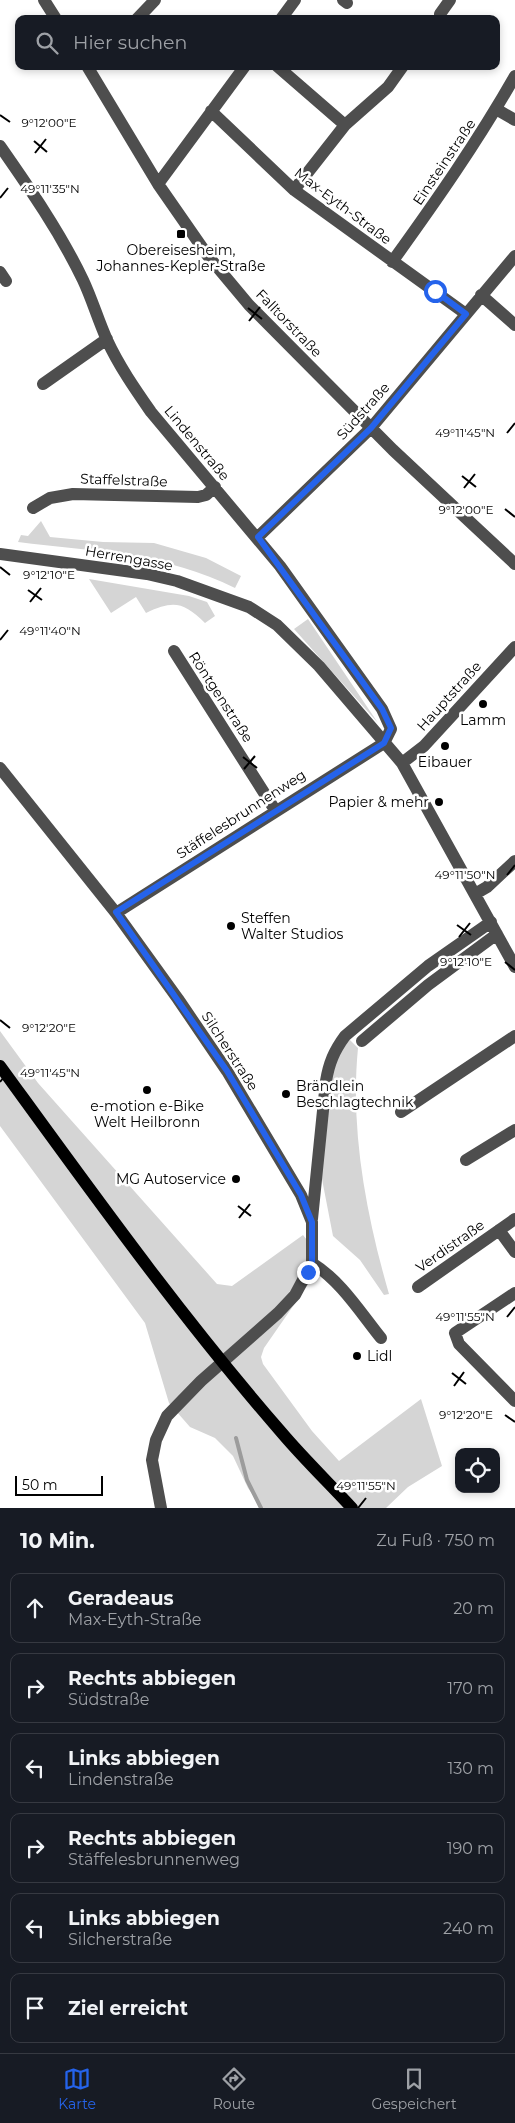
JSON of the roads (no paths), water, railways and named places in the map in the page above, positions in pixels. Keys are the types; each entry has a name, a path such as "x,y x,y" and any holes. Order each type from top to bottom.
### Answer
{"main road":[{"path":"0,1066 131,1244 223,1362 285,1436 352,1508"}],"street":[{"path":"44,0 53,15"},
{"path":"142,15 155,0"},
{"path":"284,15 295,0"},
{"path":"440,14 450,0"},
{"name":"Falltorstraße","path":"92,70 158,184 208,256 249,304 371,428 515,564"},
{"path":"158,184 242,70"},
{"path":"282,70 344,125"},
{"path":"294,190 344,125 388,87 400,70"},
{"name":"Einsteinstraße","path":"392,262 456,174 514,82"},
{"path":"496,109 515,120"},
{"name":"Max-Eyth-Straße","path":"211,111 294,190 466,314"},
{"name":"Lindenstraße","path":"0,146 42,208 71,257 83,281 106,339 119,364 151,412 258,537 382,709 391,728 384,743"},
{"name":"Südstraße","path":"258,537 371,428 515,256"},
{"path":"481,295 515,325"},
{"path":"43,384 106,339"},
{"name":"Staffelstraße","path":"33,508 50,498 73,494 198,497 206,495 215,487"},
{"name":"Herrengasse","path":"0,554 147,574 199,588 249,607 277,625 300,646 402,763 515,967"},
{"name":"Hauptstraße","path":"402,763 424,746 515,647"},
{"name":"Röntgenstraße","path":"174,651 275,810"},
{"name":"Stäffelesbrunnenweg","path":"116,912 384,743"},
{"name":"Silcherstraße","path":"0,768 116,912 227,1071 301,1195 312,1222 312,1263 295,1295 167,1416 156,1440 152,1460 161,1508"},
{"path":"475,894 487,887 515,861"},
{"path":"312,1222 328,1065 334,1051 345,1036 428,966 494,928"},
{"path":"362,1041 494,928"},
{"path":"401,1112 515,1036"},
{"path":"466,1160 515,1130"},
{"name":"Verdistraße","path":"418,1287 515,1219"},
{"name":"Verdistraße","path":"499,1230 515,1252"},
{"path":"312,1263 327,1272 382,1338"},
{"path":"515,1293 455,1333 459,1344 515,1401"}],"waterway":[{"path":"236,1438 247,1480 261,1508"}],"place":[{"name":"Obereisesheim, Johannes-Kepler-Straße","path":"181,234"},
{"name":"Lamm","path":"483,704"},
{"name":"Eibauer","path":"445,746"},
{"name":"Papier & mehr","path":"439,802"},
{"name":"Steffen Walter Studios","path":"231,926"},
{"name":"e-motion e-Bike Welt Heilbronn","path":"147,1090"},
{"name":"Brändlein Beschlagtechnik","path":"286,1094"},
{"name":"MG Autoservice","path":"236,1179"},
{"name":"Lidl","path":"357,1356"}]}
